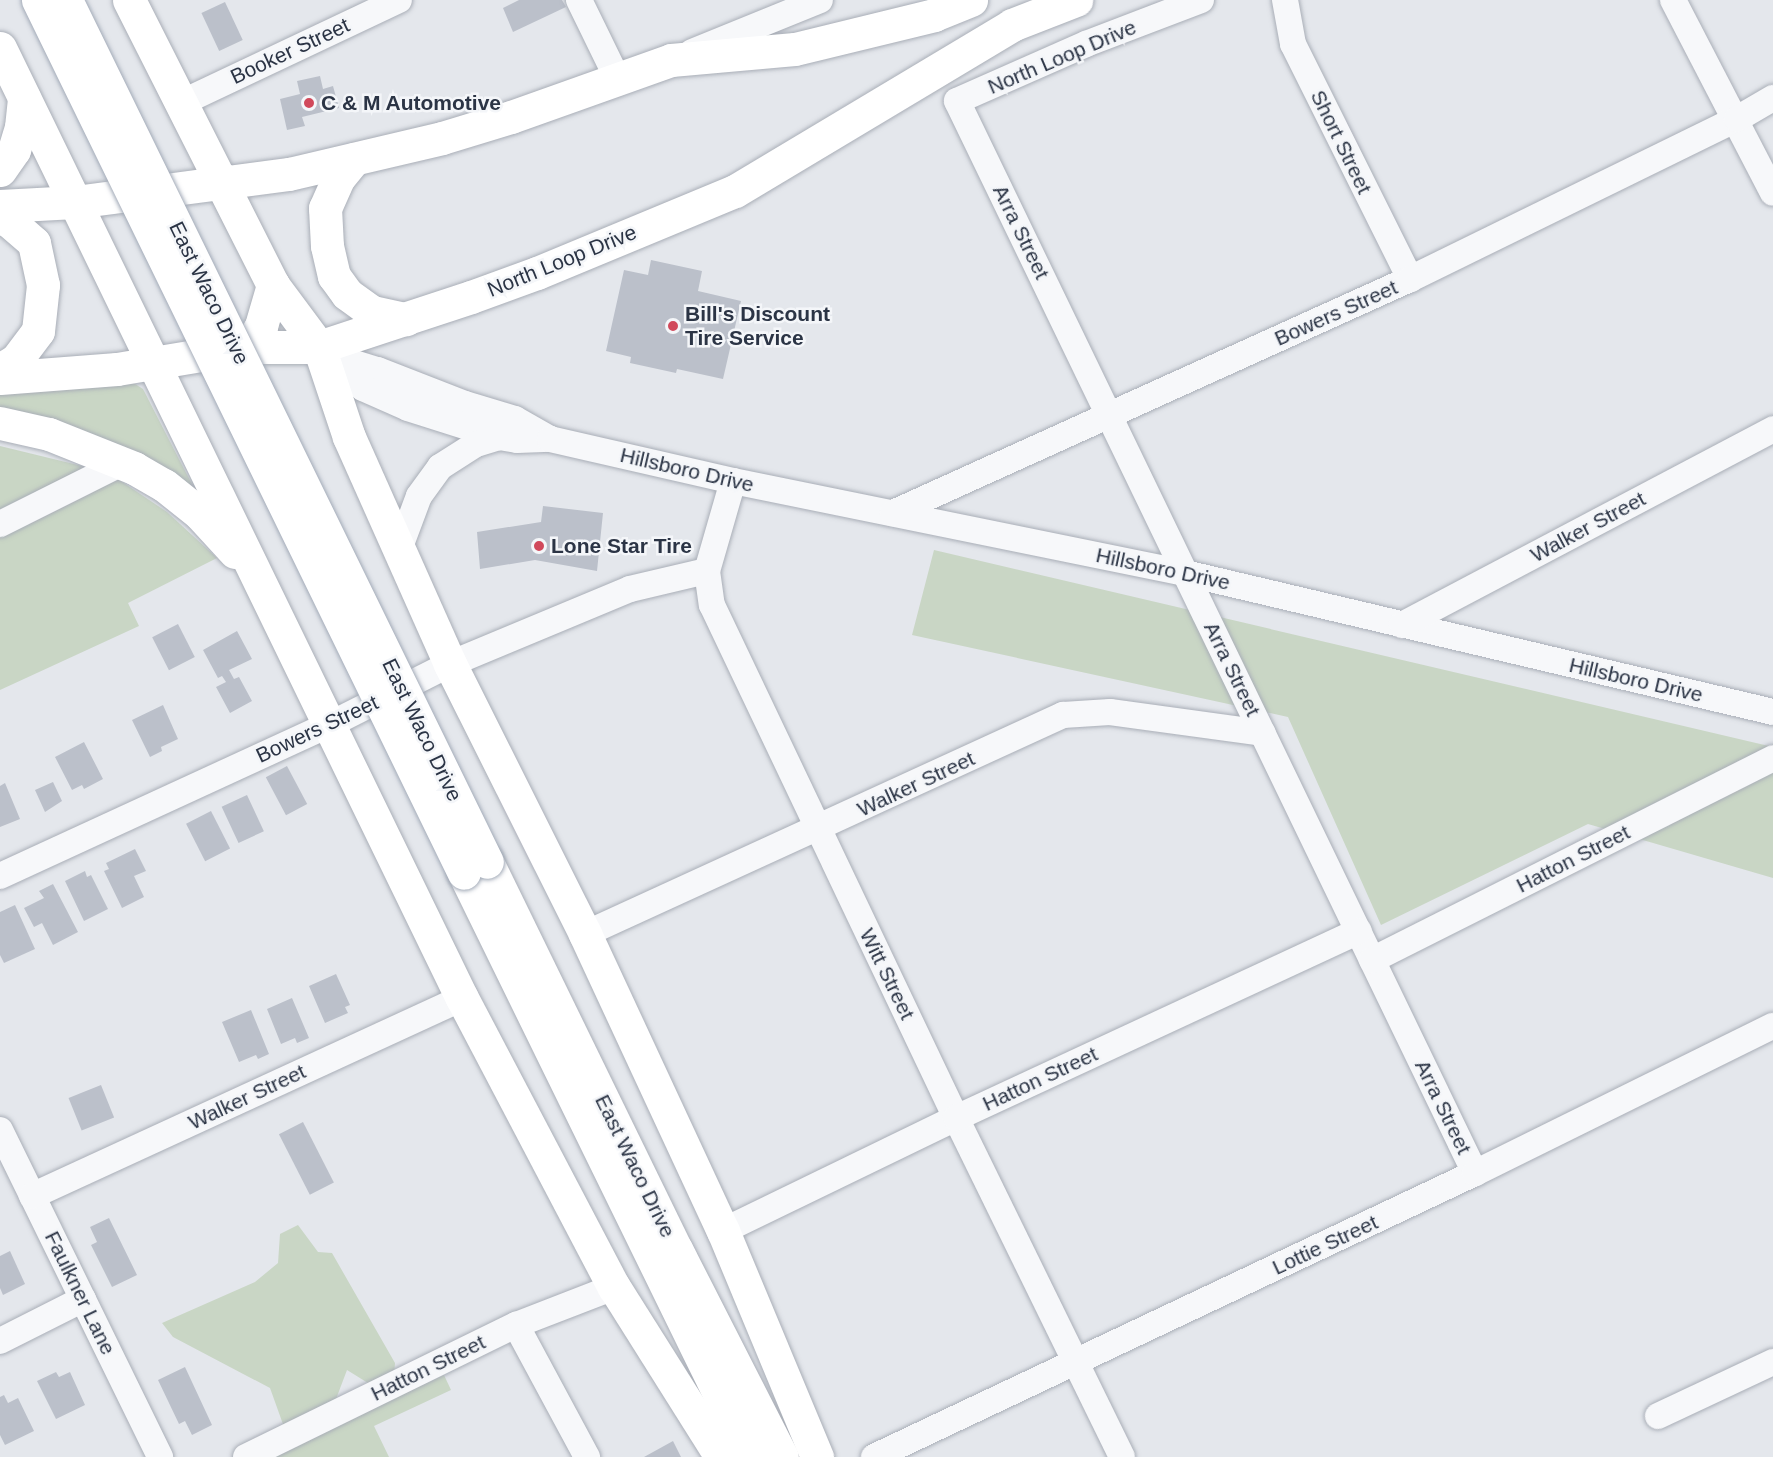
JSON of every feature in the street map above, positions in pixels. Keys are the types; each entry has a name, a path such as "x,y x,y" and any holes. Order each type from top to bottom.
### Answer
{"main road":[{"name":"East Waco Drive","path":"38,0 475,867 782,1457"},
{"name":"East Waco Drive","path":"66,0 750,1457"},
{"path":"129,0 219,183 273,285 319,347 349,437 400,547 450,664 585,934 723,1231 817,1457"},
{"path":"0,207 75,202 289,174 442,138 618,80 671,60 795,49 934,15 971,0"},
{"name":"North Loop Drive","path":"0,378 117,369 248,347 319,347 537,273 735,191 1012,25 1076,0"},
{"path":"0,48 462,998 614,1287 721,1457"},
{"path":"0,170 14,150 21,127 24,98"},
{"path":"354,159 338,179 325,208 327,246 334,276 347,294 372,312 406,319"},
{"path":"0,217 9,221 34,243 43,285 38,331 16,360 0,370"},
{"path":"248,347 261,326 273,285"},
{"path":"0,423 49,434 122,463 164,485 199,513 257,575"}],"street":[{"name":"Booker Street","path":"181,103 399,0"},
{"path":"579,0 618,80"},
{"path":"671,60 820,0"},
{"name":"North Loop Drive","path":"957,101 1086,44 1201,0"},
{"name":"Short Street","path":"1285,0 1286,16 1293,44 1410,279"},
{"path":"1673,0 1737,119 1773,193"},
{"name":"Bowers Street","path":"892,513 1410,279 1737,119 1773,98"},
{"name":"Arra Street","path":"957,101 1475,1173"},
{"name":"Hillsboro Drive","path":"319,347 348,364 378,370 465,404 515,419 550,439"},
{"name":"Hillsboro Drive","path":"348,364 363,388 408,408 499,437 517,441 550,439 733,481 1185,573 1773,712"},
{"name":"Walker Street","path":"1402,625 1773,429"},
{"path":"400,547 419,496 440,467 476,444 499,437"},
{"path":"0,524 122,463"},
{"name":"Witt Street","path":"733,481 707,571 712,605 956,1118 1122,1457"},
{"name":"Bowers Street","path":"0,876 329,725 450,664 630,589 707,571"},
{"name":"Walker Street","path":"585,934 1063,715 1110,712 1263,733"},
{"name":"Hatton Street","path":"1372,960 1773,758"},
{"name":"Hatton Street","path":"723,1231 956,1118 1359,932"},
{"name":"Walker Street","path":"32,1196 462,998"},
{"name":"Lottie Street","path":"874,1457 1475,1173 1773,1026"},
{"name":"Faulkner Lane","path":"0,1130 160,1457"},
{"name":"Hatton Street","path":"246,1457 516,1325 614,1287"},
{"path":"0,1341 83,1299"},
{"path":"516,1325 587,1457"},
{"path":"1658,1416 1773,1362"}],"green space":[{"path":"132,382 143,389 199,498 0,415 0,395"},
{"path":"0,446 82,466 77,478 0,516"},
{"path":"118,479 167,512 217,558 128,603 139,626 0,690 0,531"},
{"path":"934,550 1773,747 1773,878 1588,824 1381,925 1288,717 912,635"},
{"path":"298,1225 318,1252 332,1253 395,1363 394,1376 376,1388 347,1370 333,1407 284,1427 270,1388 173,1337 162,1323 255,1282 278,1263 280,1234"},
{"path":"444,1375 451,1390 374,1426 389,1457 265,1457"}],"building":[{"path":"519,0 562,0 566,7 513,32 503,8"},
{"path":"225,2 243,40 219,51 201,13"},
{"name":"C & M Automotive","path":"320,76 323,89 333,86 339,108 302,117 305,126 287,130 280,99 300,94 297,81"},
{"name":"Bill's Discount Tire Service","path":"651,260 702,271 698,291 741,301 723,379 677,369 676,373 630,363 631,357 606,351 624,270 648,275"},
{"name":"Lone Star Tire","path":"543,506 603,513 597,571 535,560 480,569 477,532 541,522"},
{"path":"178,624 195,657 169,670 152,637"},
{"path":"237,631 252,659 229,670 234,679 239,677 252,701 230,713 216,687 226,682 222,676 218,678 203,650"},
{"path":"163,705 178,739 161,747 162,751 150,757 132,720"},
{"path":"84,742 103,779 84,789 82,785 72,790 55,757"},
{"path":"287,766 307,804 286,815 266,777"},
{"path":"53,782 62,801 45,812 35,790"},
{"path":"5,783 20,819 0,827 0,786"},
{"path":"247,795 264,831 239,843 222,807"},
{"path":"211,811 230,848 205,861 186,824"},
{"path":"135,849 146,871 134,876 144,897 122,908 104,871 109,869 106,863"},
{"path":"85,871 87,877 91,875 108,909 84,921 65,881"},
{"path":"53,884 78,932 53,945 42,923 34,927 24,908 44,898 39,891"},
{"path":"15,905 35,949 4,963 0,955 0,912"},
{"path":"336,974 350,1005 345,1007 348,1013 325,1023 309,986"},
{"path":"292,998 309,1038 297,1043 295,1038 281,1044 267,1009"},
{"path":"251,1010 269,1054 258,1059 256,1055 239,1062 222,1022"},
{"path":"101,1085 114,1117 82,1131 69,1098"},
{"path":"303,1122 334,1183 310,1195 279,1134"},
{"path":"109,1218 137,1275 112,1287 91,1245 97,1242 90,1227"},
{"path":"10,1251 25,1284 3,1295 0,1288 0,1256"},
{"path":"185,1367 212,1425 192,1435 185,1421 179,1424 158,1380"},
{"path":"56,1372 59,1377 70,1372 85,1405 56,1419 37,1381"},
{"path":"4,1395 8,1403 18,1398 34,1431 5,1445 0,1435 0,1397"},
{"path":"673,1441 681,1457 644,1457"}],"place":[{"name":"C & M Automotive","path":"309,103"},
{"name":"Bill's Discount Tire Service","path":"673,326"},
{"name":"Lone Star Tire","path":"539,546"}]}
